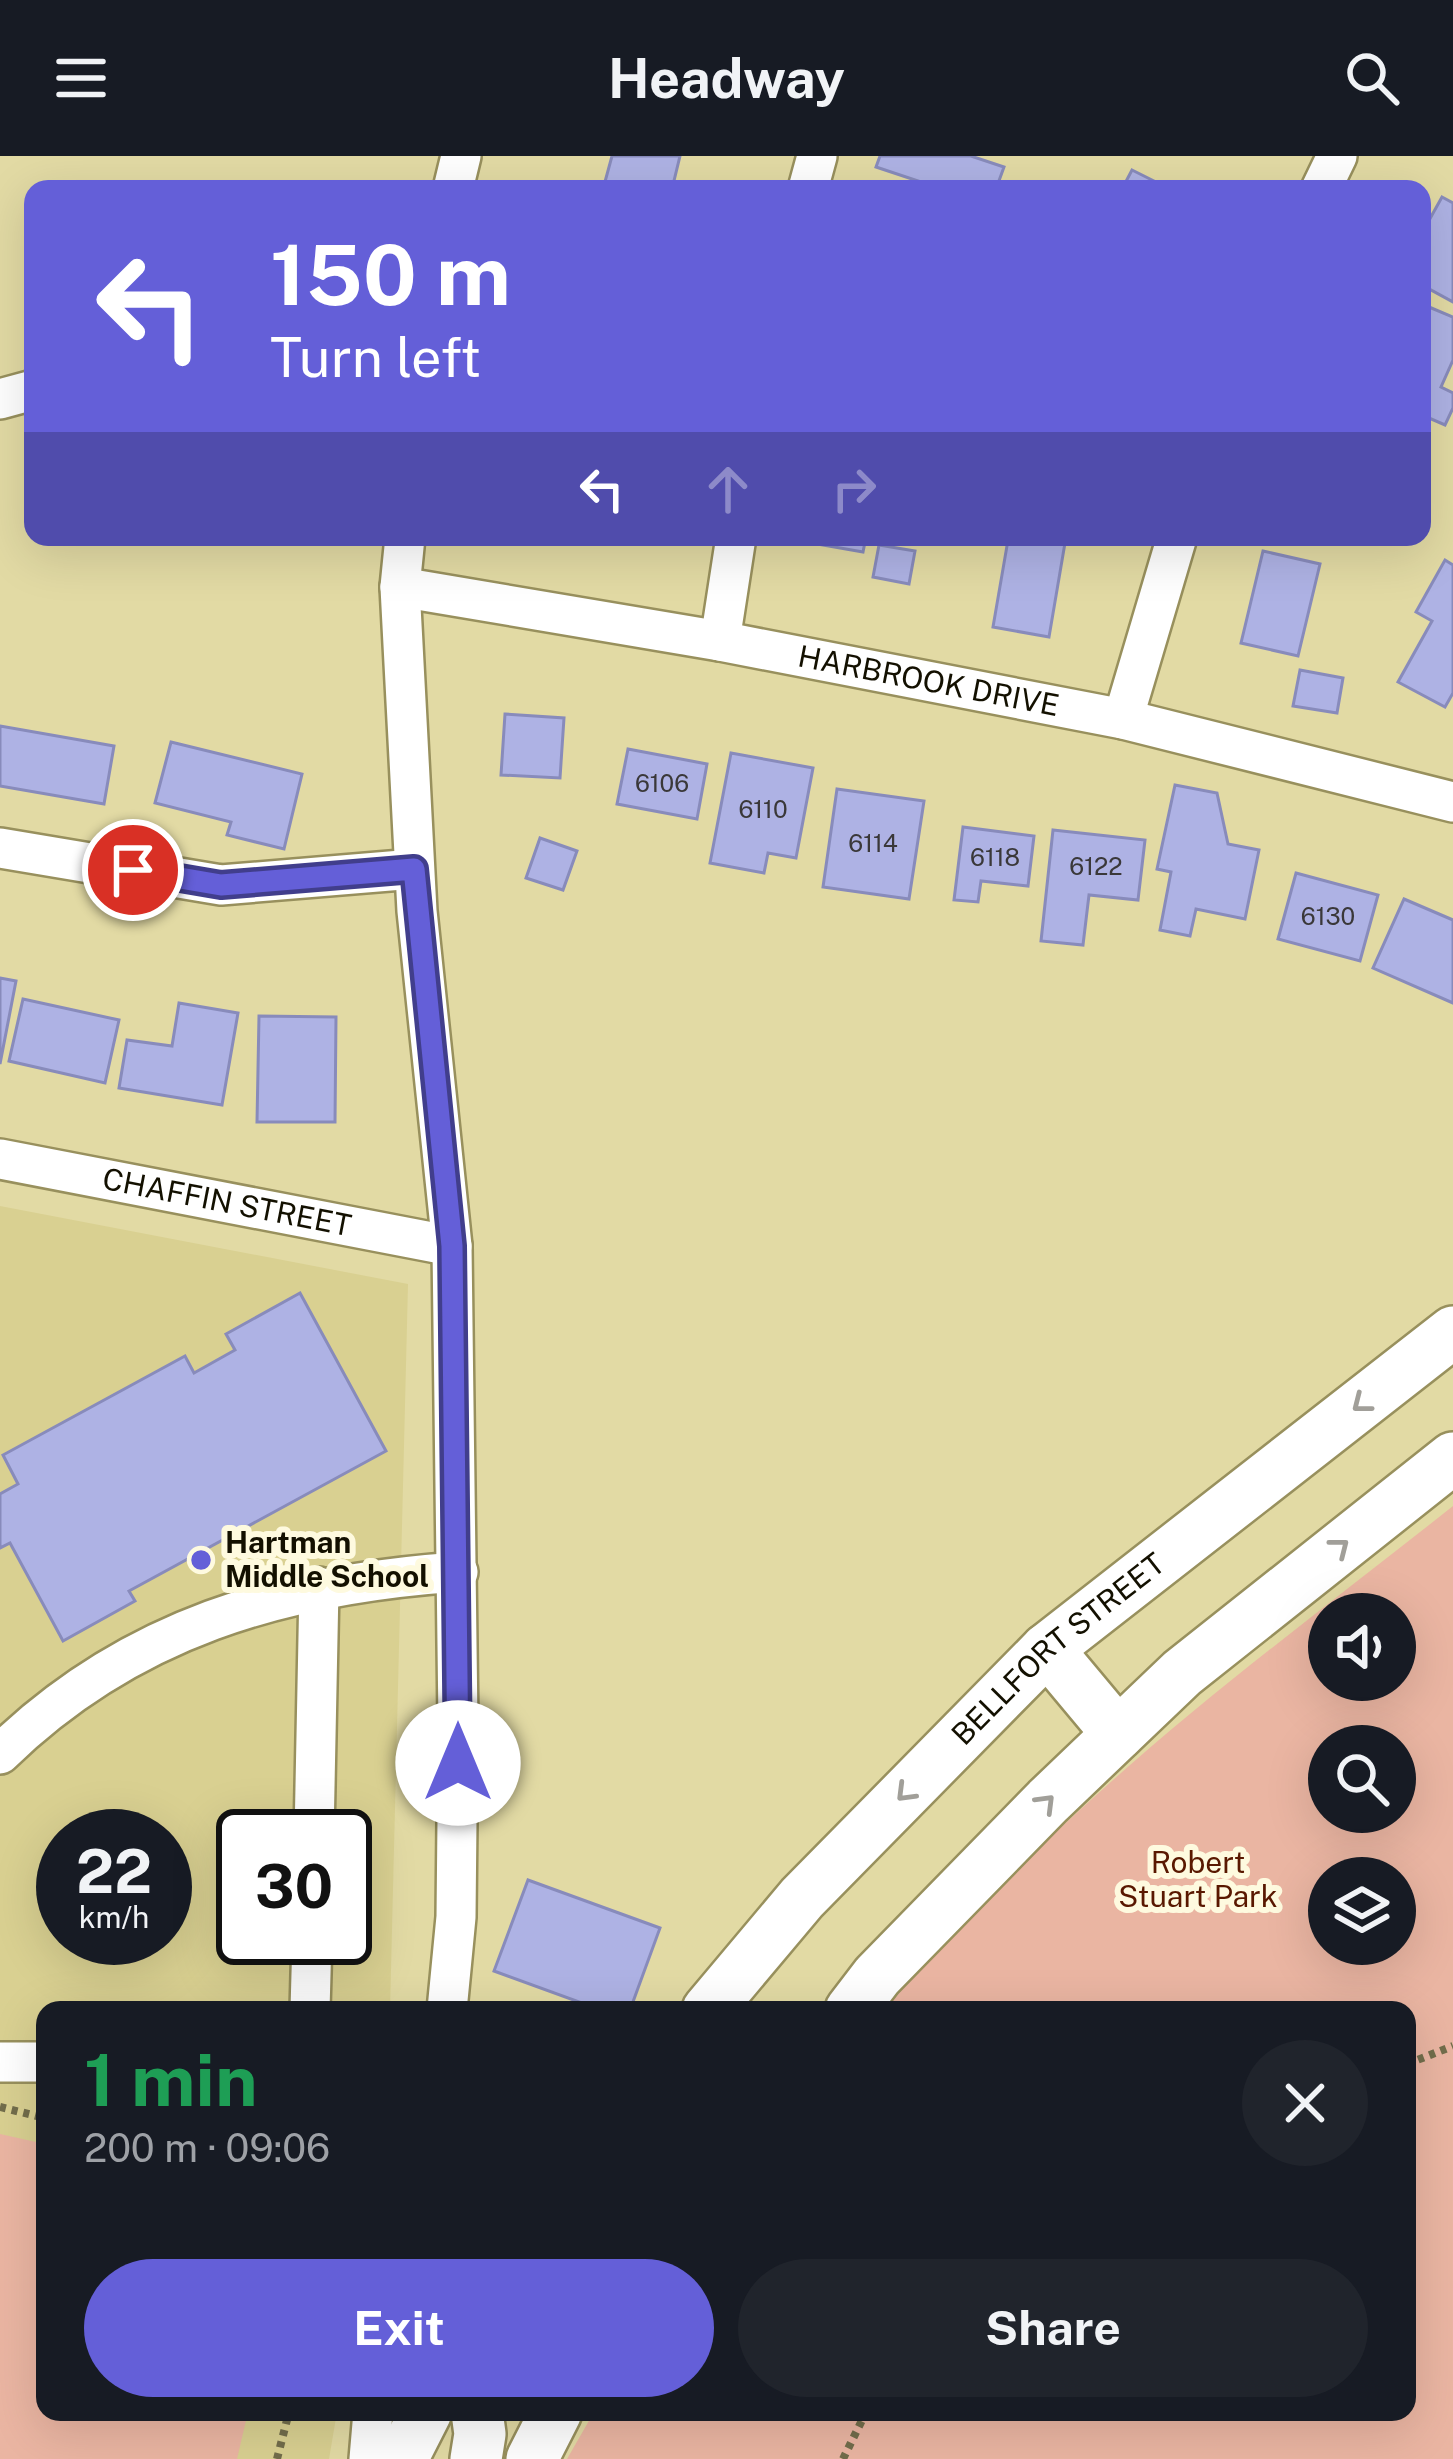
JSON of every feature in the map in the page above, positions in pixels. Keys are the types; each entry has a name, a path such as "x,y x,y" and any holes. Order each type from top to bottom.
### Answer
{"main road":[{"name":"BELLFORT STREET","path":"716,2001 802,1898 1047,1649 1453,1333"},
{"path":"857,2001 986,1864 1182,1673 1453,1458"},
{"path":"1047,1649 1118,1734"},
{"path":"402,2459 421,2421"},
{"path":"476,2459 478,2421"},
{"path":"532,2459 551,2421"}],"street":[{"path":"404,546 400,587 414,869 452,1246 458,1572 456,1918 448,2001"},
{"path":"720,640 735,546"},
{"path":"1123,718 1174,546"},
{"name":"HARBROOK DRIVE","path":"400,587 720,640 1123,718 1453,802"},
{"path":"0,848 221,885 414,869"},
{"name":"CHAFFIN STREET","path":"0,1159 452,1246"},
{"path":"0,1754 77,1691 136,1653 269,1599 372,1578 458,1572"},
{"path":"315,1809 319,1587"},
{"path":"310,2001 311,1965"},
{"path":"0,2062 36,2062"},
{"path":"369,2459 372,2421"}],"path":[{"path":"1416,2060 1453,2046"},
{"path":"0,2107 36,2116"},
{"path":"278,2459 287,2421"},
{"path":"843,2459 862,2421"}],"shaded area":[{"name":"Hartman Middle School","path":"0,1206 408,1284 390,2001 36,2001 36,2421 335,2421 329,2459 0,2459"}],"green space":[{"name":"Robert Stuart Park","path":"1453,1506 1453,2459 567,2459 589,2421 1416,2421 1416,2001 891,2001 990,1896 1145,1752 1308,1620 1308,1701 1416,1701 1416,1593 1342,1593"},
{"path":"0,2134 36,2142 36,2421 246,2421 237,2459 0,2459"}],"building":[{"path":"612,156 680,156 674,180 605,180"},
{"path":"880,156 971,156 1004,167 999,180 915,180 876,167"},
{"path":"1132,170 1152,180 1127,180"},
{"path":"1442,197 1453,203 1453,302 1431,290 1431,217"},
{"path":"1431,308 1453,317 1453,360 1441,387 1453,393 1453,408 1445,425 1431,419"},
{"path":"829,546 864,546 863,552"},
{"path":"879,546 915,551 909,584 873,577"},
{"path":"1007,546 1064,546 1049,637 993,627"},
{"path":"1263,551 1320,564 1298,656 1241,643"},
{"path":"1445,560 1453,565 1453,693 1445,707 1398,682 1432,621 1416,612"},
{"path":"1300,670 1343,678 1337,713 1293,706"},
{"path":"505,714 564,718 560,778 501,775"},
{"path":"0,726 114,746 104,804 0,786"},
{"path":"171,742 302,774 284,849 227,835 231,822 155,803"},
{"path":"628,749 707,764 697,819 617,804"},
{"path":"731,753 813,768 796,858 768,853 764,873 710,863"},
{"path":"1175,785 1217,793 1228,844 1259,850 1245,919 1196,909 1190,936 1160,930 1171,872 1157,869"},
{"path":"837,789 924,801 909,899 823,887"},
{"path":"963,827 1034,836 1028,886 981,881 978,902 954,900"},
{"path":"1053,830 1145,840 1138,900 1089,895 1083,945 1041,941"},
{"path":"540,838 577,851 563,890 526,878"},
{"path":"1296,873 1378,895 1360,961 1278,939"},
{"path":"1404,899 1453,920 1453,1003 1373,968"},
{"path":"0,978 16,981 0,1064"},
{"path":"23,999 119,1020 105,1083 9,1061"},
{"path":"179,1003 238,1013 222,1105 119,1088 127,1040 172,1046"},
{"path":"259,1016 336,1017 335,1122 257,1122"},
{"path":"300,1293 386,1451 129,1591 135,1601 63,1641 10,1543 0,1548 0,1494 18,1484 3,1455 185,1356 194,1373 235,1350 226,1334"},
{"path":"528,1880 660,1928 633,2001 576,2001 494,1971"}],"place":[{"name":"Hartman Middle School","path":"201,1560"}],"route":[{"path":"133,870 221,885 414,869 452,1246 458,1763"}]}
